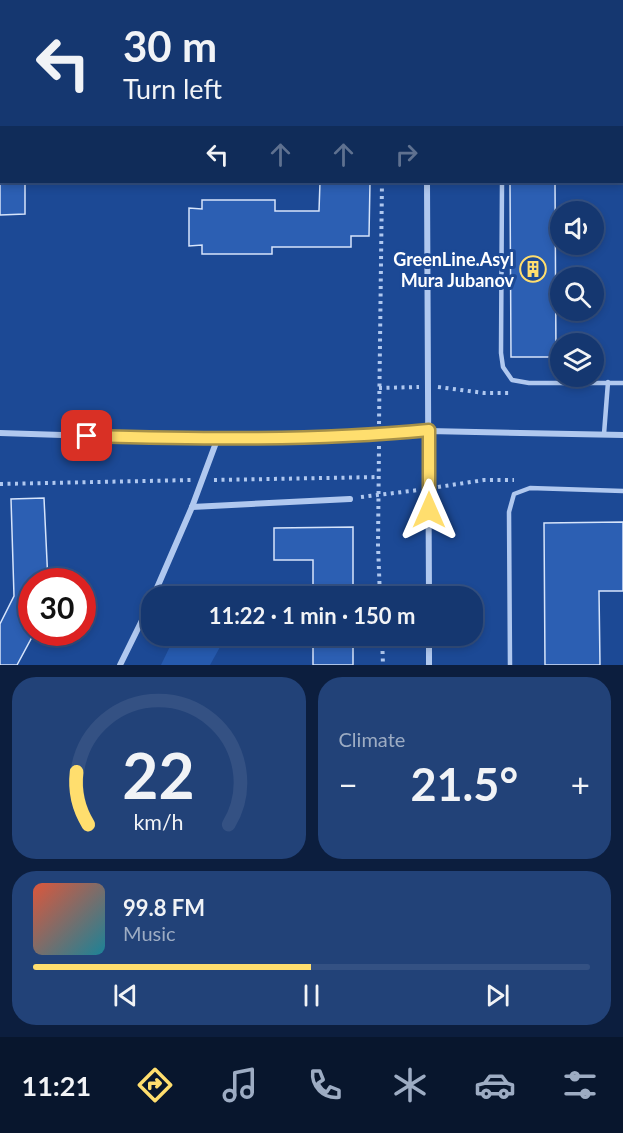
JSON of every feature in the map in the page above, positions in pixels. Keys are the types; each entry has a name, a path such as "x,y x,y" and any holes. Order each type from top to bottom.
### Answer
{"street":[{"path":"428,183 429,586"},
{"path":"0,434 217,440 379,435 429,430 623,435"},
{"path":"157,586 192,507 217,440"},
{"path":"192,507 350,499"},
{"path":"120,665 141,621"},
{"path":"429,646 429,665"}],"lane":[{"path":"502,183 501,353 503,367 512,380 529,383 623,383"},
{"path":"604,435 608,382"},
{"path":"510,665 509,512 514,494 530,488 623,491"}],"path":[{"path":"380,586 378,545 382,183"},
{"path":"379,388 429,386 484,393 518,393"},
{"path":"382,646 383,665"}],"shaded area":[{"path":"170,646 220,647 210,665 161,665"}],"building":[{"path":"0,183 25,183 25,214 0,215"},
{"path":"320,183 370,183 369,236 351,236 351,247 272,247 272,254 202,254 202,245 189,246 189,208 202,209 202,200 275,200 275,211 319,211"},
{"name":"GreenLine.Asyl Mura Jubanov","path":"510,183 555,183 555,201 550,201 550,255 555,255 555,267 550,267 550,321 556,321 556,333 550,333 550,357 511,357"},
{"path":"44,498 47,568 18,568 18,646 27,646 17,665 0,665 0,624 14,596 11,499"},
{"path":"623,522 623,591 599,591 600,665 545,665 544,523"},
{"path":"353,527 353,586 313,586 313,560 274,560 274,528"},
{"path":"313,646 353,646 353,665 313,665"}],"place":[{"name":"GreenLine.Asyl Mura Jubanov","path":"533,269"}],"route":[{"path":"87,436 217,440 379,435 429,430 429,510"}]}
